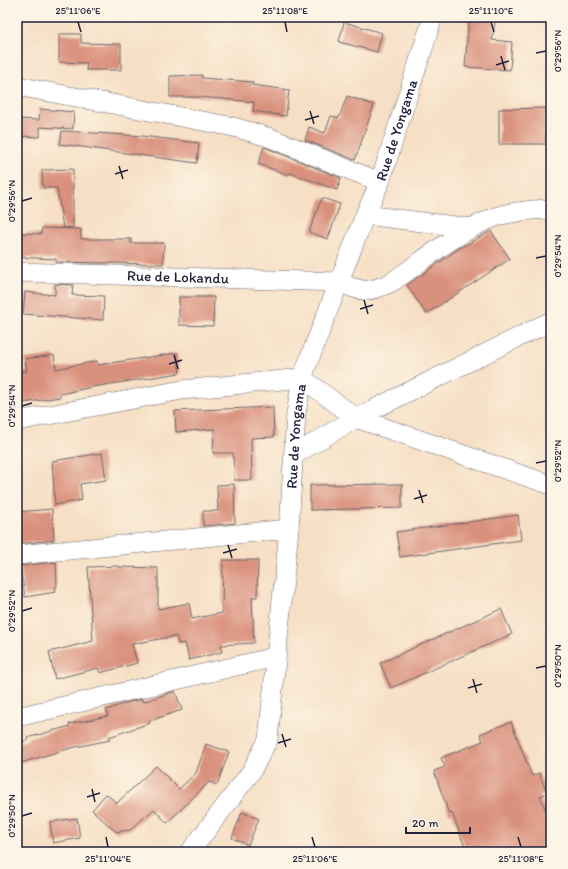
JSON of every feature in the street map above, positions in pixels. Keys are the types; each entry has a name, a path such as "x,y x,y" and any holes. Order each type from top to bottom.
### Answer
{"street":[{"name":"Rue de Yongama","path":"190,852 251,772 268,740 275,657 289,529 296,414 302,378 338,282 380,182 433,17"},
{"path":"17,86 234,127 268,137 380,182"},
{"path":"338,282 362,292 378,288 392,282 471,228 502,216 522,211 551,209"},
{"path":"365,215 471,228"},
{"name":"Rue de Lokandu","path":"17,272 338,282"},
{"path":"294,454 356,418 551,323"},
{"path":"17,421 182,390 302,378 356,418 551,485"},
{"path":"17,555 289,529"},
{"path":"17,717 275,657"}],"building":[{"path":"469,17 496,17 492,40 512,42 510,70 465,67"},
{"path":"344,22 382,33 377,52 339,42"},
{"path":"59,34 81,34 81,43 121,44 121,70 86,70 87,63 59,62"},
{"path":"202,75 202,78 253,82 252,85 289,90 286,116 253,111 254,102 201,97 170,97 170,76"},
{"path":"347,96 374,105 355,160 305,140 309,127 325,133 331,116 339,118"},
{"path":"546,108 546,144 499,144 499,109"},
{"path":"40,109 74,112 73,129 40,127 40,137 17,136 17,119 39,120"},
{"path":"62,131 142,136 199,143 197,163 60,144"},
{"path":"264,147 341,178 337,190 290,173 289,175 258,164"},
{"path":"73,169 73,227 63,228 57,188 43,188 42,170"},
{"path":"322,198 340,204 328,239 309,232"},
{"path":"42,228 81,229 81,239 131,239 131,243 164,243 163,264 56,262 56,259 17,257 17,233 41,234"},
{"path":"491,231 510,259 426,314 407,285 460,248"},
{"path":"55,284 73,285 72,295 104,296 103,320 23,314 25,292 55,295"},
{"path":"179,297 214,297 213,326 179,325"},
{"path":"177,353 180,373 92,387 60,394 60,397 17,404 17,372 27,371 25,359 54,355 56,369 97,361 97,365"},
{"path":"273,407 274,437 251,438 252,480 234,480 233,453 213,453 214,429 176,432 175,411"},
{"path":"102,453 106,480 80,484 82,500 55,505 52,461"},
{"path":"234,484 235,523 203,526 203,511 218,511 217,485"},
{"path":"402,484 402,508 310,510 310,485"},
{"path":"52,509 54,540 17,544 17,512"},
{"path":"518,515 521,540 400,557 396,532"},
{"path":"223,560 258,560 257,597 252,597 254,643 221,645 222,652 189,660 185,643 178,644 176,636 132,644 137,663 100,673 98,668 55,679 49,652 93,641 88,567 119,566 158,568 158,609 189,603 192,619 222,613"},
{"path":"56,562 56,592 25,597 20,566"},
{"path":"501,609 512,634 391,688 380,663"},
{"path":"175,691 182,710 109,737 110,740 71,748 17,764 17,743 28,740 27,738 70,726 69,724 108,716 106,710 142,699 143,702"},
{"path":"511,722 532,776 539,773 547,793 540,796 551,824 551,852 467,852 452,813 449,814 434,771 445,767 441,758 483,741 480,734"},
{"path":"206,744 229,752 217,785 209,782 167,823 154,809 130,830 116,832 92,810 106,794 117,803 156,766 179,789 196,773"},
{"path":"242,812 259,819 248,845 232,838"},
{"path":"77,818 80,838 53,843 50,822"}]}
